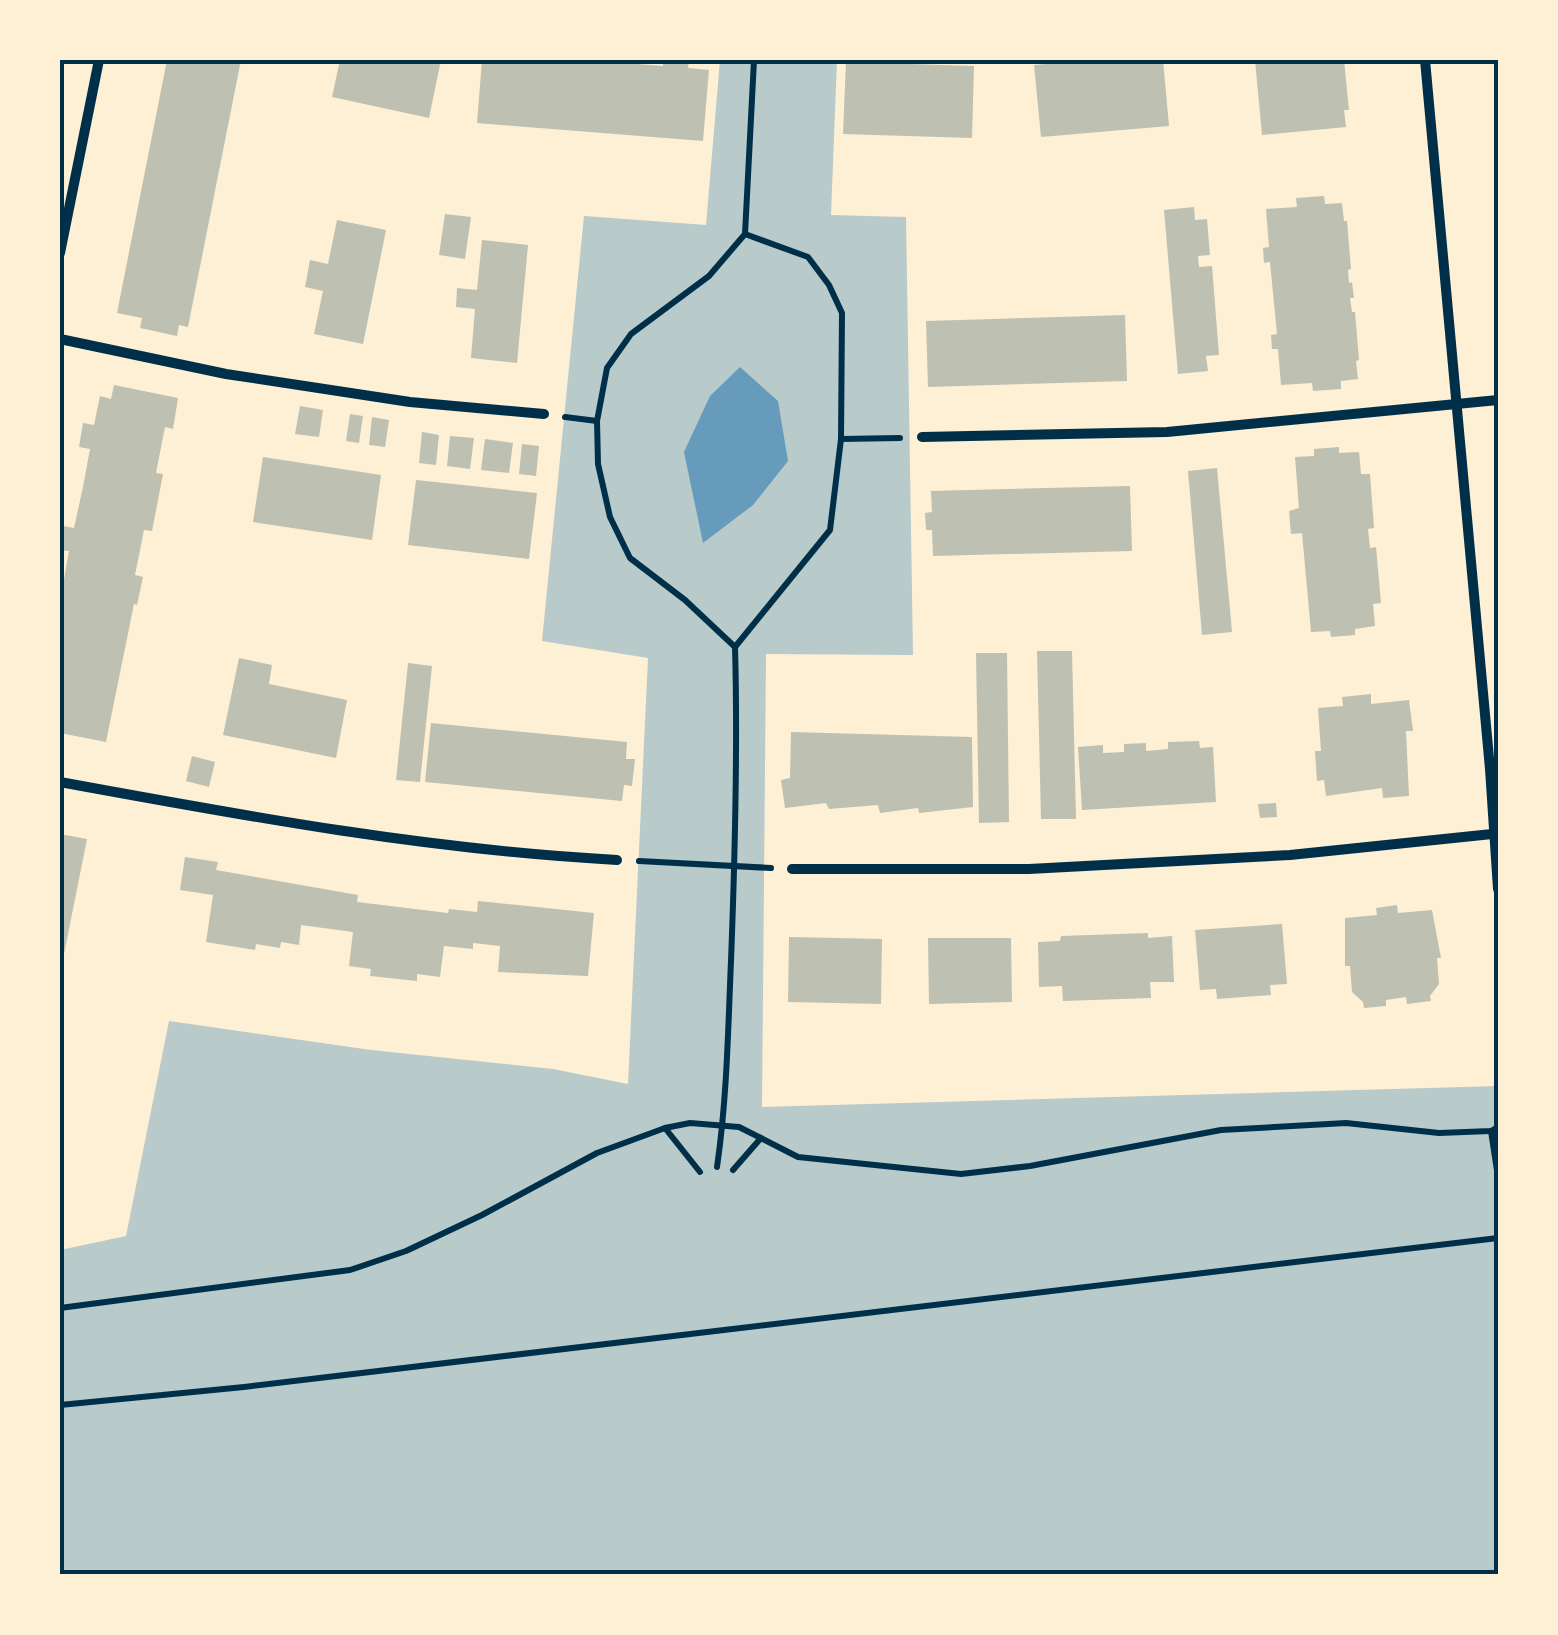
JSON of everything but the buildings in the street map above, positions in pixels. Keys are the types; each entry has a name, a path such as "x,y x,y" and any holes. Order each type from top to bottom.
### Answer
{"street":[{"path":"60,254 99,60"},
{"path":"1425,60 1498,889"},
{"path":"60,338 226,374 410,402 544,414"},
{"path":"922,437 1167,432 1498,400"},
{"path":"60,782 366,836 554,857 617,860"},
{"path":"792,869 1029,869 1290,855 1492,834"}],"path":[{"path":"735,647 685,600 630,558 606,500 598,464 598,422 608,368 631,334 709,276 745,234 754,60"},
{"path":"718,1167 724,1123 735,866 735,647 830,530 841,438 842,313 829,284 808,257 745,234"},
{"path":"841,438 922,437"},
{"path":"617,860 792,869"},
{"path":"60,1308 350,1270 406,1251 597,1153 664,1128 690,1123 724,1123 798,1156 961,1174 1030,1166 1220,1130 1346,1123 1438,1132 1495,1128 1498,1177"},
{"path":"664,1128 700,1172"},
{"path":"733,1170 760,1138"},
{"path":"60,1405 304,1380 1498,1238"}],"shaded area":[{"path":"720,60 837,60 831,215 906,217 913,655 766,654 762,1107 1498,1086 1498,1575 60,1575 60,1250 126,1236 169,1021 371,1050 553,1069 628,1084 648,658 542,641 584,216 706,225"}],"water":[{"path":"740,367 778,401 788,461 753,505 703,543 684,452 710,396"}]}
